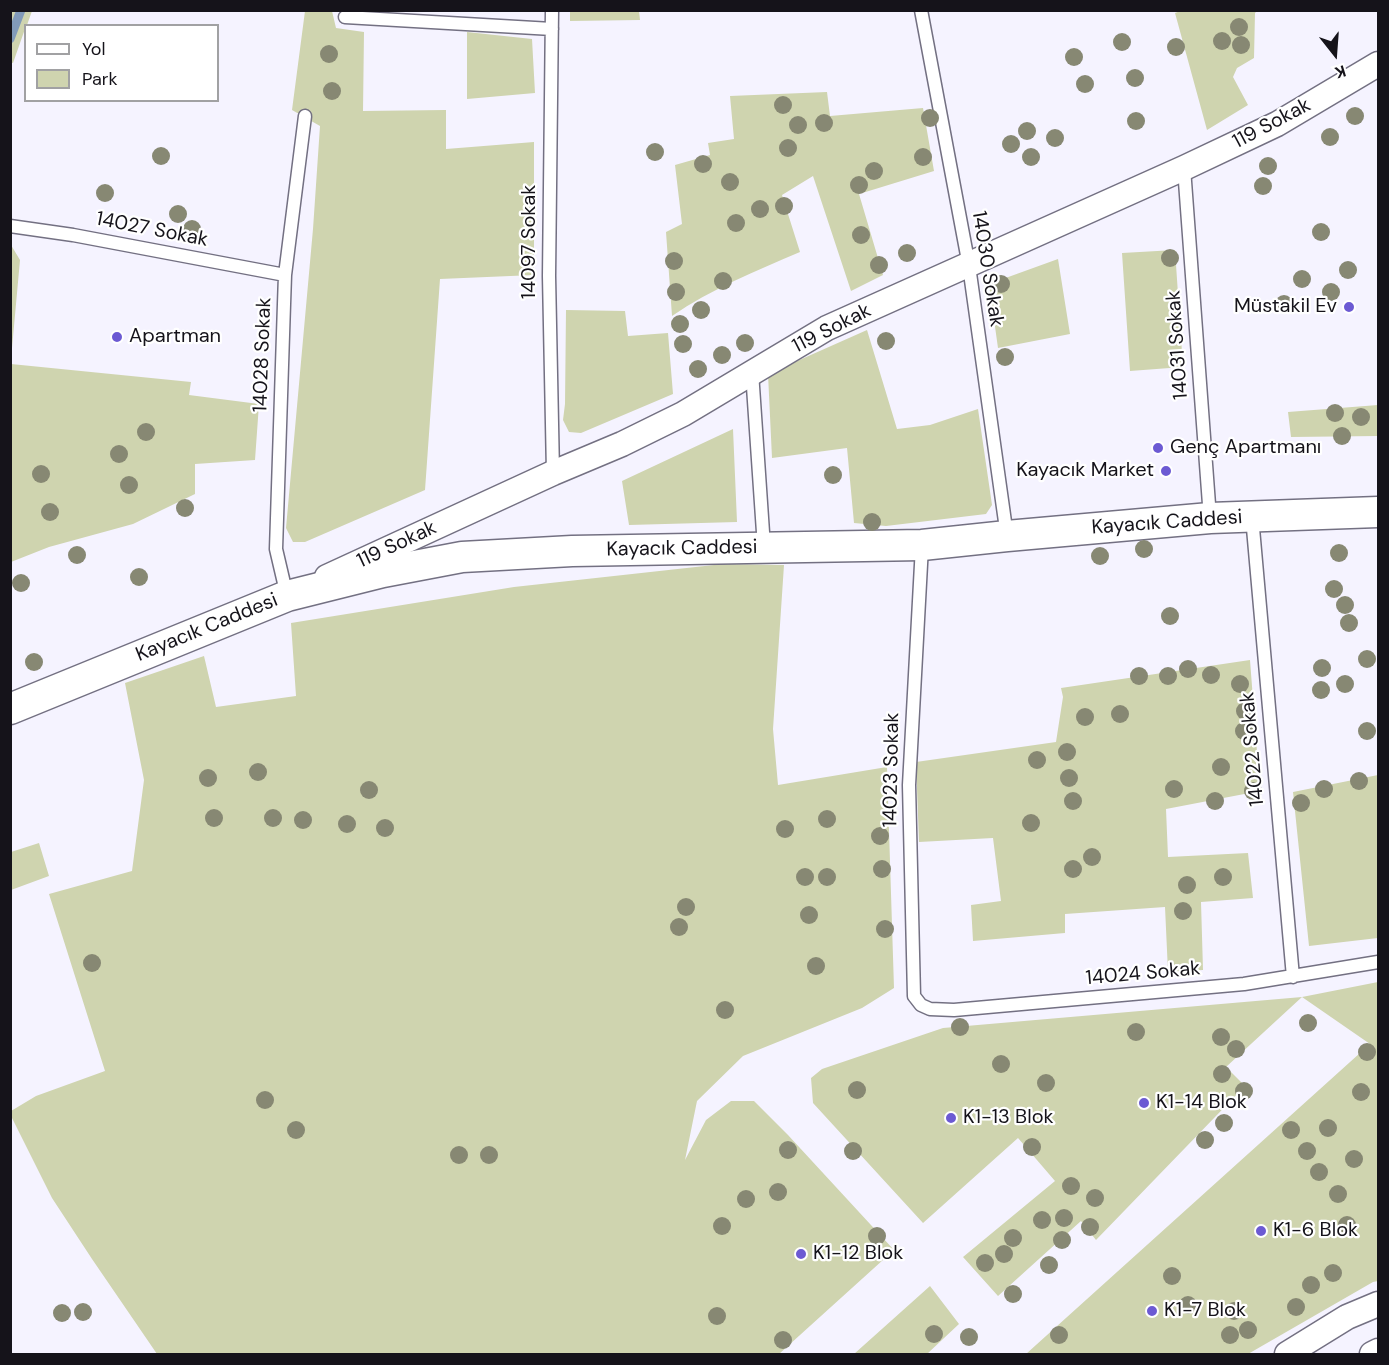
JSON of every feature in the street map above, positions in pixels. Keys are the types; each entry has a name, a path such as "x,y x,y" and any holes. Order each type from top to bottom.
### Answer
{"street":[{"name":"119 Sokak","path":"287,596 553,473 622,444 683,414 827,328 969,266 1277,124 1378,64"},
{"name":"Kayacık Caddesi","path":"10,709 287,596 383,572 462,557 572,551 922,545 1210,518 1378,512"},
{"path":"1287,1354 1347,1317 1378,1304"},
{"path":"1372,1354 1378,1351"}],"lane":[{"name":"14097 Sokak","path":"552,10 549,276 553,473"},
{"name":"14030 Sokak","path":"921,10 969,266 1007,536"},
{"path":"345,17 552,29"},
{"name":"14028 Sokak","path":"287,596 276,549 285,275 305,116"},
{"name":"14031 Sokak","path":"1184,168 1210,518"},
{"name":"14027 Sokak","path":"10,226 73,235 285,275"},
{"path":"752,372 764,547"},
{"name":"14022 Sokak","path":"1252,517 1293,977"},
{"name":"14023 Sokak","path":"914,996 909,785 922,545"},
{"name":"14024 Sokak","path":"914,996 921,1005 930,1009 954,1010 1244,984 1378,962"}],"green space":[{"path":"1183,10 1257,11 1255,13 1254,58 1237,68 1233,77 1248,105 1207,130 1175,13"},
{"path":"10,11 32,11 27,24 24,24 24,32 13,63 10,62"},
{"path":"305,11 332,11 336,28 364,32 363,111 446,110 446,149 534,142 534,275 440,279 425,490 305,542 293,542 286,528 320,126 292,110"},
{"path":"570,11 639,11 640,20 570,21"},
{"path":"467,32 532,39 535,93 467,99"},
{"path":"827,92 830,116 923,108 934,171 859,194 883,275 851,291 813,176 782,195 800,252 718,289 672,316 666,232 682,224 675,165 710,155 708,143 734,139 730,96"},
{"path":"11,245 20,260 11,359"},
{"path":"1175,250 1183,367 1130,371 1122,253"},
{"path":"1058,259 1070,334 998,348 989,284"},
{"path":"566,310 625,311 628,336 668,333 673,394 581,433 569,432 563,420"},
{"path":"867,330 897,429 930,425 978,409 992,505 986,514 886,526 854,523 847,448 772,458 768,374"},
{"path":"11,364 191,382 189,395 259,404 255,460 195,464 195,494 133,524 49,547 11,562"},
{"path":"1378,405 1378,436 1291,437 1288,412"},
{"path":"733,429 737,522 629,525 622,481"},
{"path":"723,564 784,565 773,729 778,785 887,767 894,988 862,1008 743,1056 697,1101 685,1160 706,1120 731,1101 754,1101 894,1250 779,1354 157,1354 52,1198 11,1116 11,1111 36,1096 105,1071 49,894 132,871 144,780 125,683 204,656 216,707 296,696 291,623 514,587"},
{"path":"1250,660 1260,791 1166,809 1168,857 1248,853 1253,898 1201,902 1203,970 1168,972 1165,907 1065,914 1065,933 973,941 971,905 1001,901 993,838 919,842 916,762 1056,742 1063,697 1061,688"},
{"path":"1378,775 1378,938 1309,946 1293,792"},
{"path":"39,843 49,876 11,890 11,852"},
{"path":"1378,982 1378,1281 1248,1354 1026,1354 1370,1044 1302,997"},
{"path":"1302,997 1226,1067 1245,1086 1096,1240 1081,1221 998,1296 963,1257 1055,1181 1018,1138 923,1223 813,1103 811,1078 822,1069 943,1028"},
{"path":"930,1286 959,1324 927,1354 854,1354"}],"waterway":[{"path":"10,39 21,10"}],"place":[{"name":"Müstakil Ev","path":"1349,307"},
{"name":"Apartman","path":"117,337"},
{"name":"Genç Apartmanı","path":"1158,448"},
{"name":"Kayacık Market","path":"1166,471"},
{"name":"K1-14 Blok","path":"1144,1103"},
{"name":"K1-13 Blok","path":"951,1118"},
{"name":"K1-6 Blok","path":"1261,1231"},
{"name":"K1-12 Blok","path":"801,1254"},
{"name":"K1-7 Blok","path":"1152,1311"}]}
